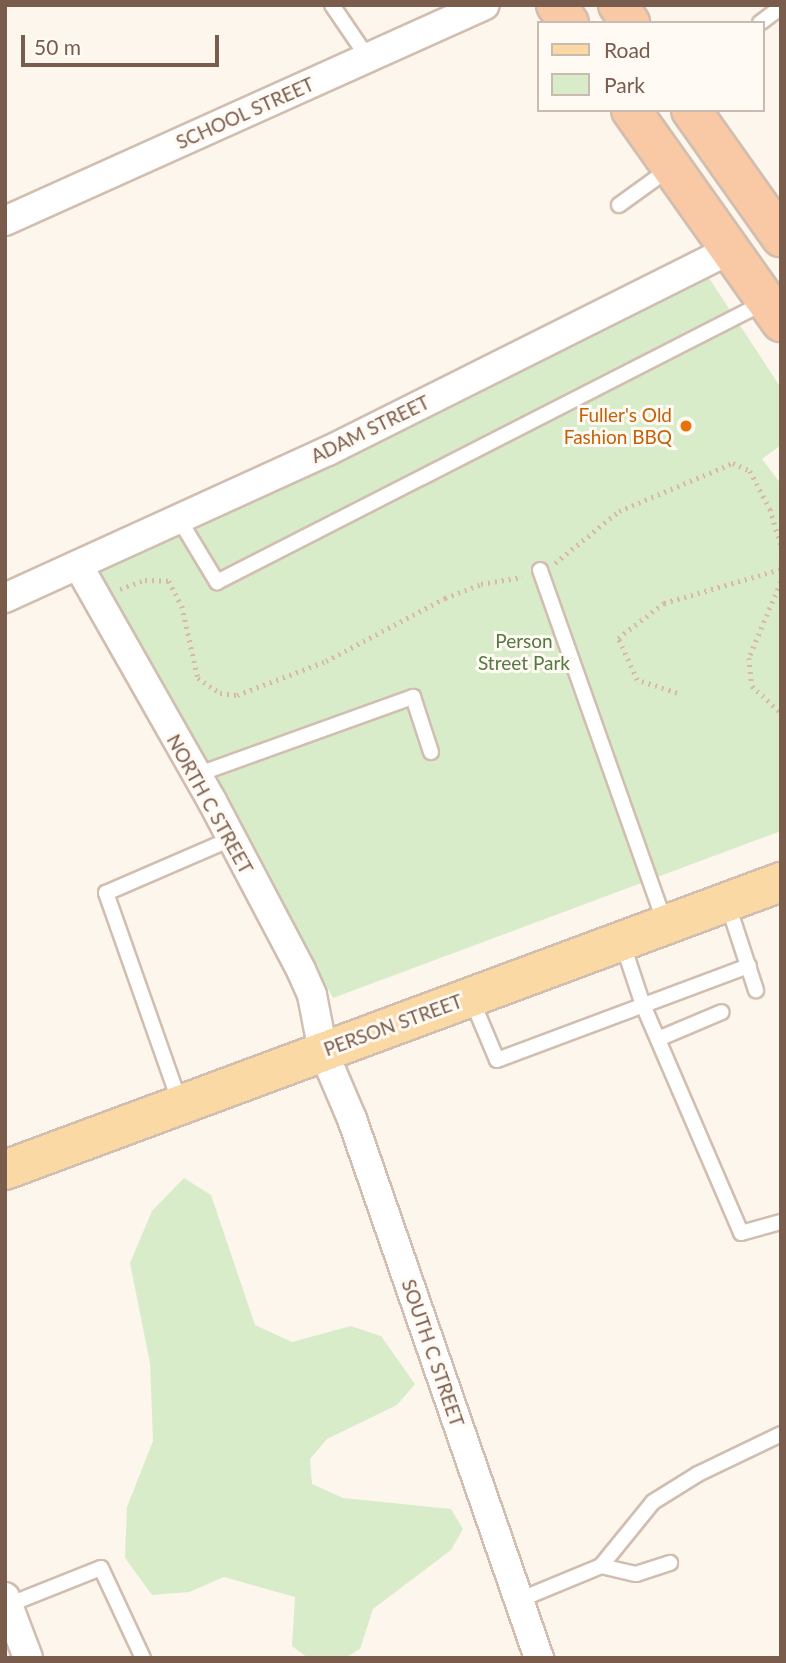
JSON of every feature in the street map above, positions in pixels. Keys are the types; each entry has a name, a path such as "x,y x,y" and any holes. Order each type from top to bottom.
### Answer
{"highway":[{"path":"556,5 568,21"},
{"path":"618,5 629,21"},
{"path":"632,112 774,312"},
{"path":"692,112 781,237"}],"main road":[{"name":"PERSON STREET","path":"6,1169 781,882"}],"street":[{"name":"SCHOOL STREET","path":"5,221 485,5"},
{"name":"ADAM STREET","path":"5,598 328,451 730,250"},
{"name":"NORTH C STREET","path":"78,565 301,970 312,995 323,1051"},
{"name":"SOUTH C STREET","path":"323,1051 352,1119 539,1658"},
{"path":"7,1601 28,1658"}],"lane":[{"path":"332,5 368,58"},
{"path":"763,21 781,7"},
{"path":"620,205 672,166"},
{"path":"179,519 217,582 774,312"},
{"path":"540,570 666,924"},
{"path":"196,775 413,697 431,752"},
{"path":"180,1104 106,892 231,839"},
{"path":"727,902 757,990"},
{"path":"622,940 643,1006 741,1233 781,1222"},
{"path":"470,996 497,1060 749,966"},
{"path":"658,1039 722,1012"},
{"path":"519,1600 601,1566 653,1502 698,1474 781,1434"},
{"path":"601,1566 636,1574 670,1563"},
{"path":"7,1601 101,1568 144,1658"}],"path":[{"path":"96,597 145,580 169,581 182,606 198,678 220,693 237,695 326,661 445,597 540,570 580,547 620,511 733,463 750,471 770,509 781,544"},
{"path":"677,693 637,680 618,638 664,603 781,569"},
{"path":"781,582 749,658 752,686 781,713"}],"green space":[{"name":"Person Street Park","path":"709,278 781,388 781,445 762,459 781,484 781,831 333,998 92,575"},
{"path":"184,1178 211,1195 255,1325 292,1342 351,1326 381,1336 415,1384 397,1405 327,1439 310,1459 312,1484 343,1498 451,1509 463,1529 451,1550 373,1609 360,1649 345,1658 308,1658 292,1646 295,1597 224,1577 189,1592 152,1595 125,1558 127,1507 153,1441 150,1363 130,1263 152,1211"}],"place":[{"name":"Fuller's Old Fashion BBQ","path":"686,426"}]}
